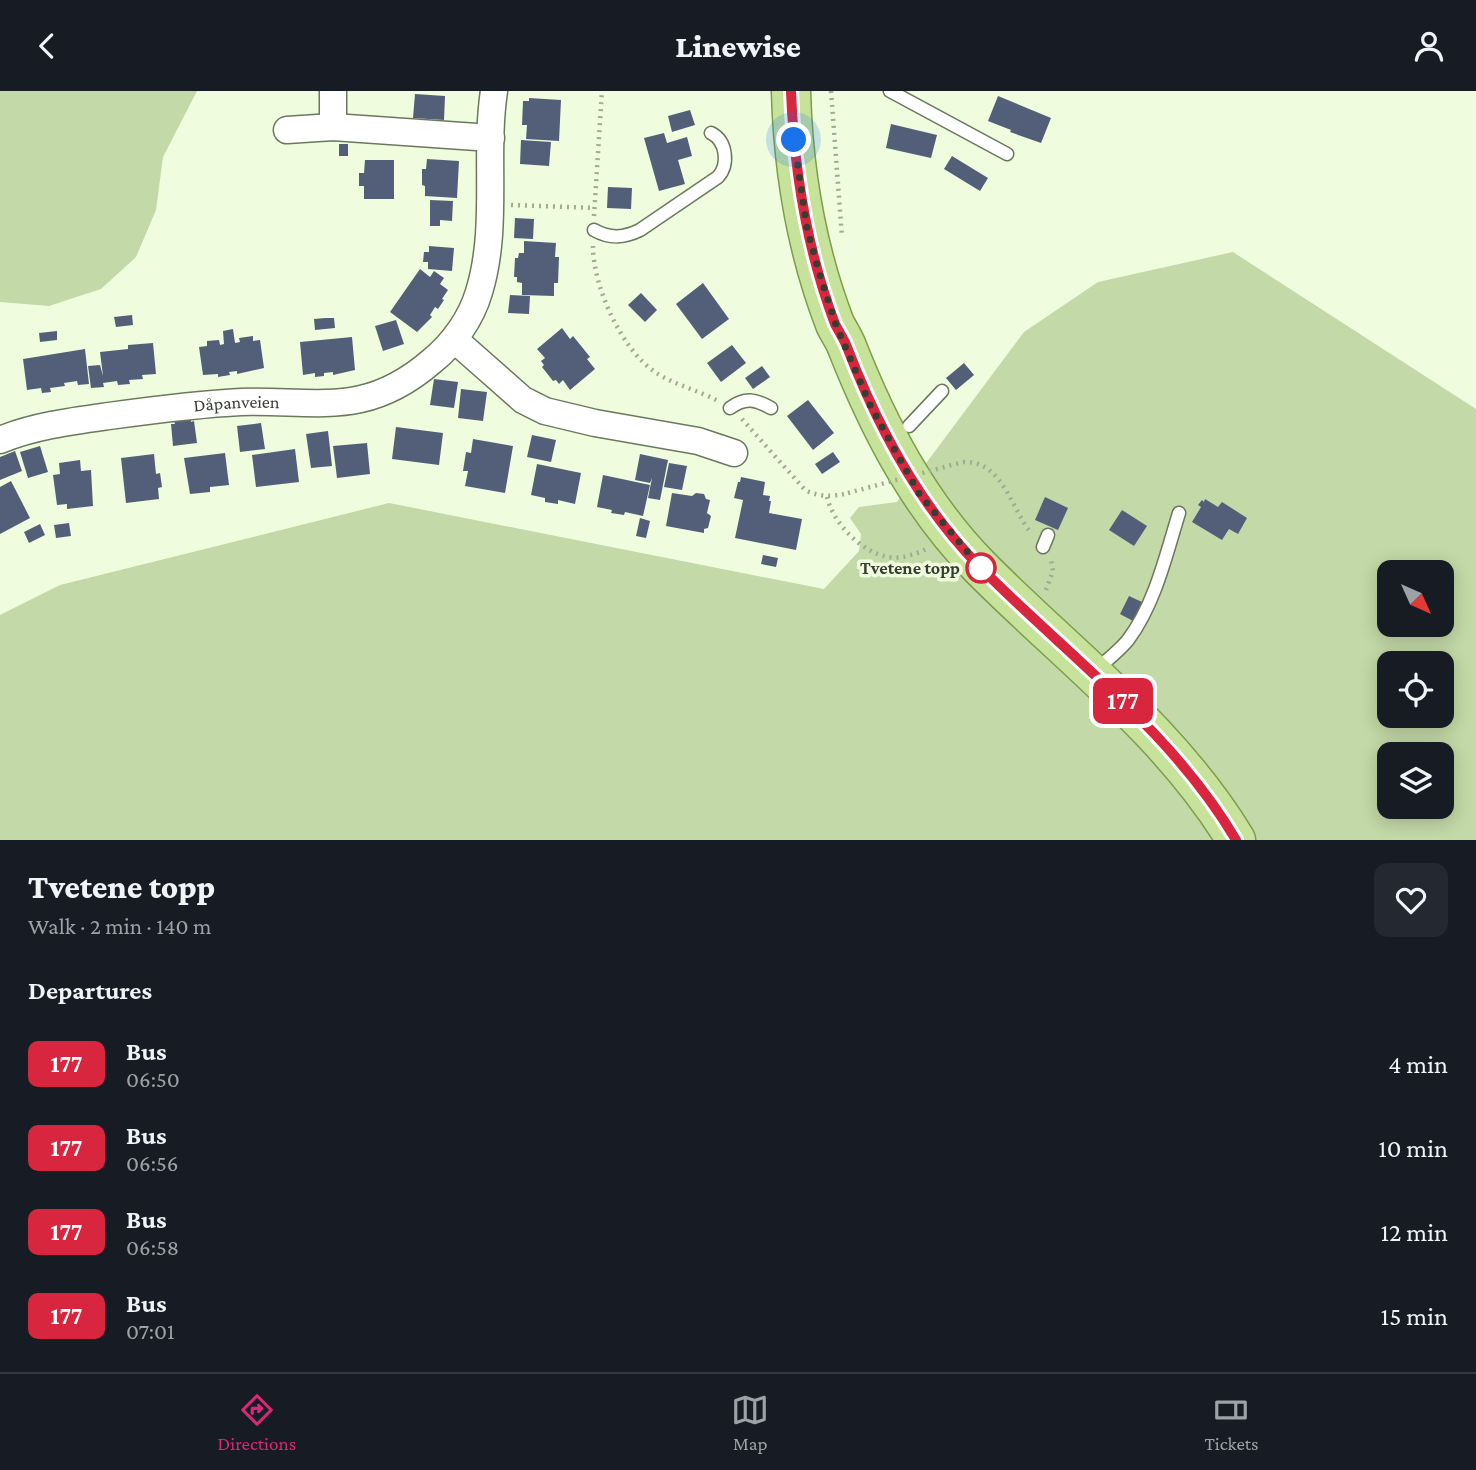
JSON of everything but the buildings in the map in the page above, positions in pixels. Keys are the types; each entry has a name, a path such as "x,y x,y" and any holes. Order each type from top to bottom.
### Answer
{"main road":[{"path":"791,91 797,164 807,228 836,325 846,343 871,407 920,495 988,575 1132,710 1178,761 1236,840"},
{"path":"816,91 821,187 831,263 846,343"}],"street":[{"path":"333,91 333,127"},
{"name":"Dåpanveien","path":"0,440 71,422 161,408 242,402 318,404 370,398 400,386 420,372 455,340 479,294 486,260 494,91"},
{"path":"288,130 333,127 491,138"},
{"path":"455,340 523,400 545,411 595,423 698,441 734,453"}],"lane":[{"path":"890,91 1007,154"},
{"path":"594,230 615,237 628,236 718,177 726,159 721,141 711,133"},
{"path":"909,426 942,391"},
{"path":"730,408 742,400 751,399 771,408"},
{"path":"1094,673 1127,641 1141,619 1162,570 1179,513"}],"path":[{"path":"490,205 594,208 601,91"},
{"path":"594,230 596,280 607,307 633,349 653,371 717,400"},
{"path":"730,408 764,441 797,483 815,495 827,497 848,493 964,462 973,461 992,471 1028,529 1046,541 1053,571 1045,590"},
{"path":"827,497 833,512 848,532 880,555 911,555 950,533"}],"green space":[{"path":"0,91 197,91 163,157 156,210 136,257 101,289 49,306 0,302"},
{"path":"1233,252 1476,409 1476,840 0,840 0,615 60,585 389,503 824,589 859,551 861,534 850,518 859,507 897,502 1024,332 1098,282"}],"bus line":[{"name":"177","path":"791,91 797,164 807,228 819,272 836,325 846,343 871,407 920,495 979,565 1132,710 1178,761 1236,840"}],"place":[{"name":"Tvetene topp","path":"981,568"}],"route":[{"path":"794,140 807,228 819,272 836,325 846,343 871,407 920,495 981,568"}]}
